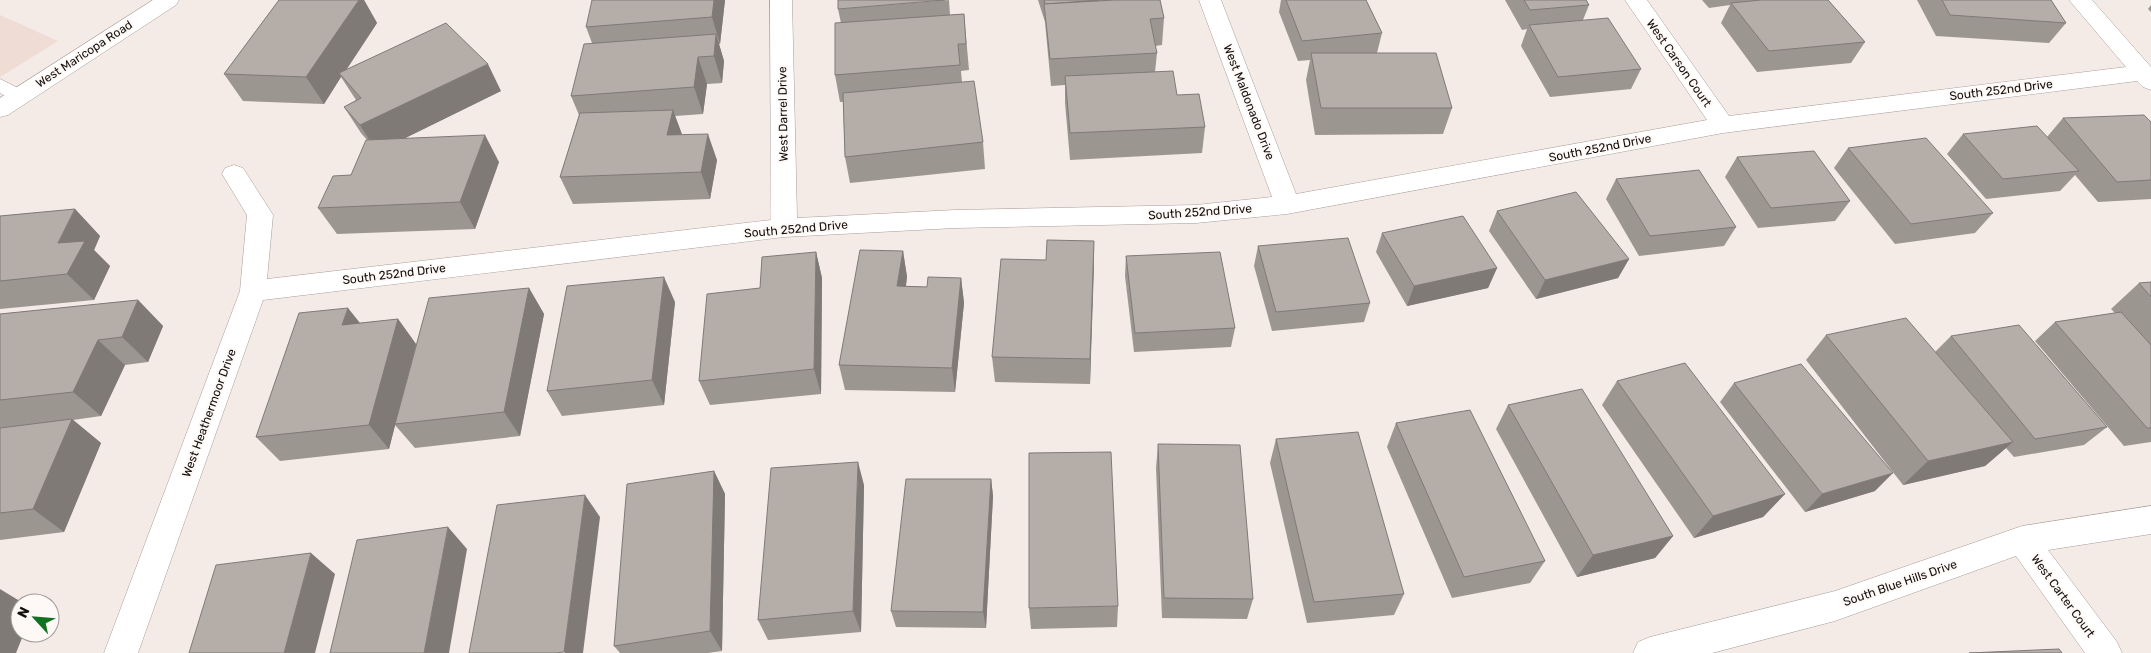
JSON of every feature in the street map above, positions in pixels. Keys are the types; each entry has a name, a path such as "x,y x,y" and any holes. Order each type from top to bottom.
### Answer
{"street":[{"name":"West Maricopa Road","path":"0,109 168,0"},
{"name":"West Darrel Drive","path":"781,0 784,228"},
{"name":"West Maldonado Drive","path":"1210,0 1287,205"},
{"name":"West Carson Court","path":"1636,0 1723,125"},
{"path":"2080,0 2146,77"},
{"name":"South 252nd Drive","path":"253,291 784,228 955,219 1196,214 1287,205 1723,125 2146,77"},
{"name":"West Heathermoor Drive","path":"121,653 253,291 260,215 234,174"},
{"name":"South Blue Hills Drive","path":"1650,653 1836,606 2022,540 2151,520"},
{"name":"West Carter Court","path":"2022,540 2105,653"}],"lane":[{"path":"0,85 20,96"}],"shaded area":[{"path":"0,15 58,41 0,77"}],"building":[{"path":"279,0 359,0 306,77 224,74"},
{"path":"592,0 714,0 712,17 586,27"},
{"path":"838,0 945,0 838,9"},
{"path":"1044,0 1099,0 1045,4"},
{"path":"1114,0 1160,0 1164,18 1150,19 1157,53 1050,59 1044,4"},
{"path":"1286,0 1366,0 1382,33 1302,41"},
{"path":"1524,0 1586,0 1589,5 1530,10"},
{"path":"1761,0 1828,0 1865,42 1769,51 1731,3"},
{"path":"1942,0 2051,0 2066,23 1950,15"},
{"path":"964,14 966,44 958,44 960,65 835,75 835,23"},
{"path":"1608,18 1641,69 1558,77 1529,25"},
{"path":"446,23 488,64 360,125 344,107 361,98 339,73"},
{"path":"716,34 714,56 698,57 694,87 571,96 584,44"},
{"path":"1311,53 1436,53 1452,108 1321,108"},
{"path":"1173,71 1177,95 1199,94 1205,127 1070,133 1065,76"},
{"path":"974,81 983,142 845,157 843,93"},
{"path":"673,110 667,135 708,134 701,172 560,177 580,113"},
{"path":"2144,115 2151,122 2151,180 2117,182 2063,118"},
{"path":"2037,126 2079,171 2003,179 1963,134"},
{"path":"485,135 460,202 318,208 333,176 351,175 366,140"},
{"path":"1926,138 1993,213 1911,224 1848,148"},
{"path":"1814,151 1850,201 1771,208 1737,157"},
{"path":"1699,170 1736,227 1650,236 1616,179"},
{"path":"1576,192 1629,259 1545,280 1497,211"},
{"path":"75,209 58,243 85,241 67,274 0,281 0,216"},
{"path":"1463,216 1497,268 1414,286 1382,233"},
{"path":"1348,238 1370,303 1276,312 1258,246"},
{"path":"1047,240 1094,241 1090,359 992,357 1001,259 1046,260"},
{"path":"860,250 903,251 897,286 927,287 928,277 961,278 952,368 839,365"},
{"path":"816,252 814,369 699,381 707,294 760,288 762,257"},
{"path":"1220,252 1235,328 1135,333 1126,256"},
{"path":"664,277 652,380 547,391 567,286"},
{"path":"2151,282 2151,297 2139,283"},
{"path":"529,288 504,412 395,424 429,298"},
{"path":"138,300 122,337 98,340 73,392 0,400 0,314"},
{"path":"348,308 342,325 398,319 369,425 256,437 299,313"},
{"path":"2121,312 2151,345 2151,428 2147,428 2055,322"},
{"path":"1906,318 2013,442 1928,461 1826,335"},
{"path":"2019,325 2107,427 2035,439 1951,336"},
{"path":"1685,363 1785,494 1713,516 1617,381"},
{"path":"1801,364 1893,473 1822,494 1734,383"},
{"path":"1582,389 1673,536 1593,555 1508,405"},
{"path":"1470,410 1545,561 1464,577 1396,423"},
{"path":"72,419 33,509 0,513 0,428"},
{"path":"1358,432 1404,594 1314,602 1276,439"},
{"path":"1158,444 1240,445 1253,599 1164,598"},
{"path":"1111,452 1118,606 1029,608 1029,453"},
{"path":"858,462 853,611 758,620 771,468"},
{"path":"714,471 710,631 614,646 627,484"},
{"path":"906,479 991,479 983,612 891,611"},
{"path":"585,495 564,652 469,653 497,505"},
{"path":"448,527 424,653 330,653 357,540"},
{"path":"311,553 284,653 189,653 216,565"},
{"path":"2059,649 2062,653 1969,653"}]}
